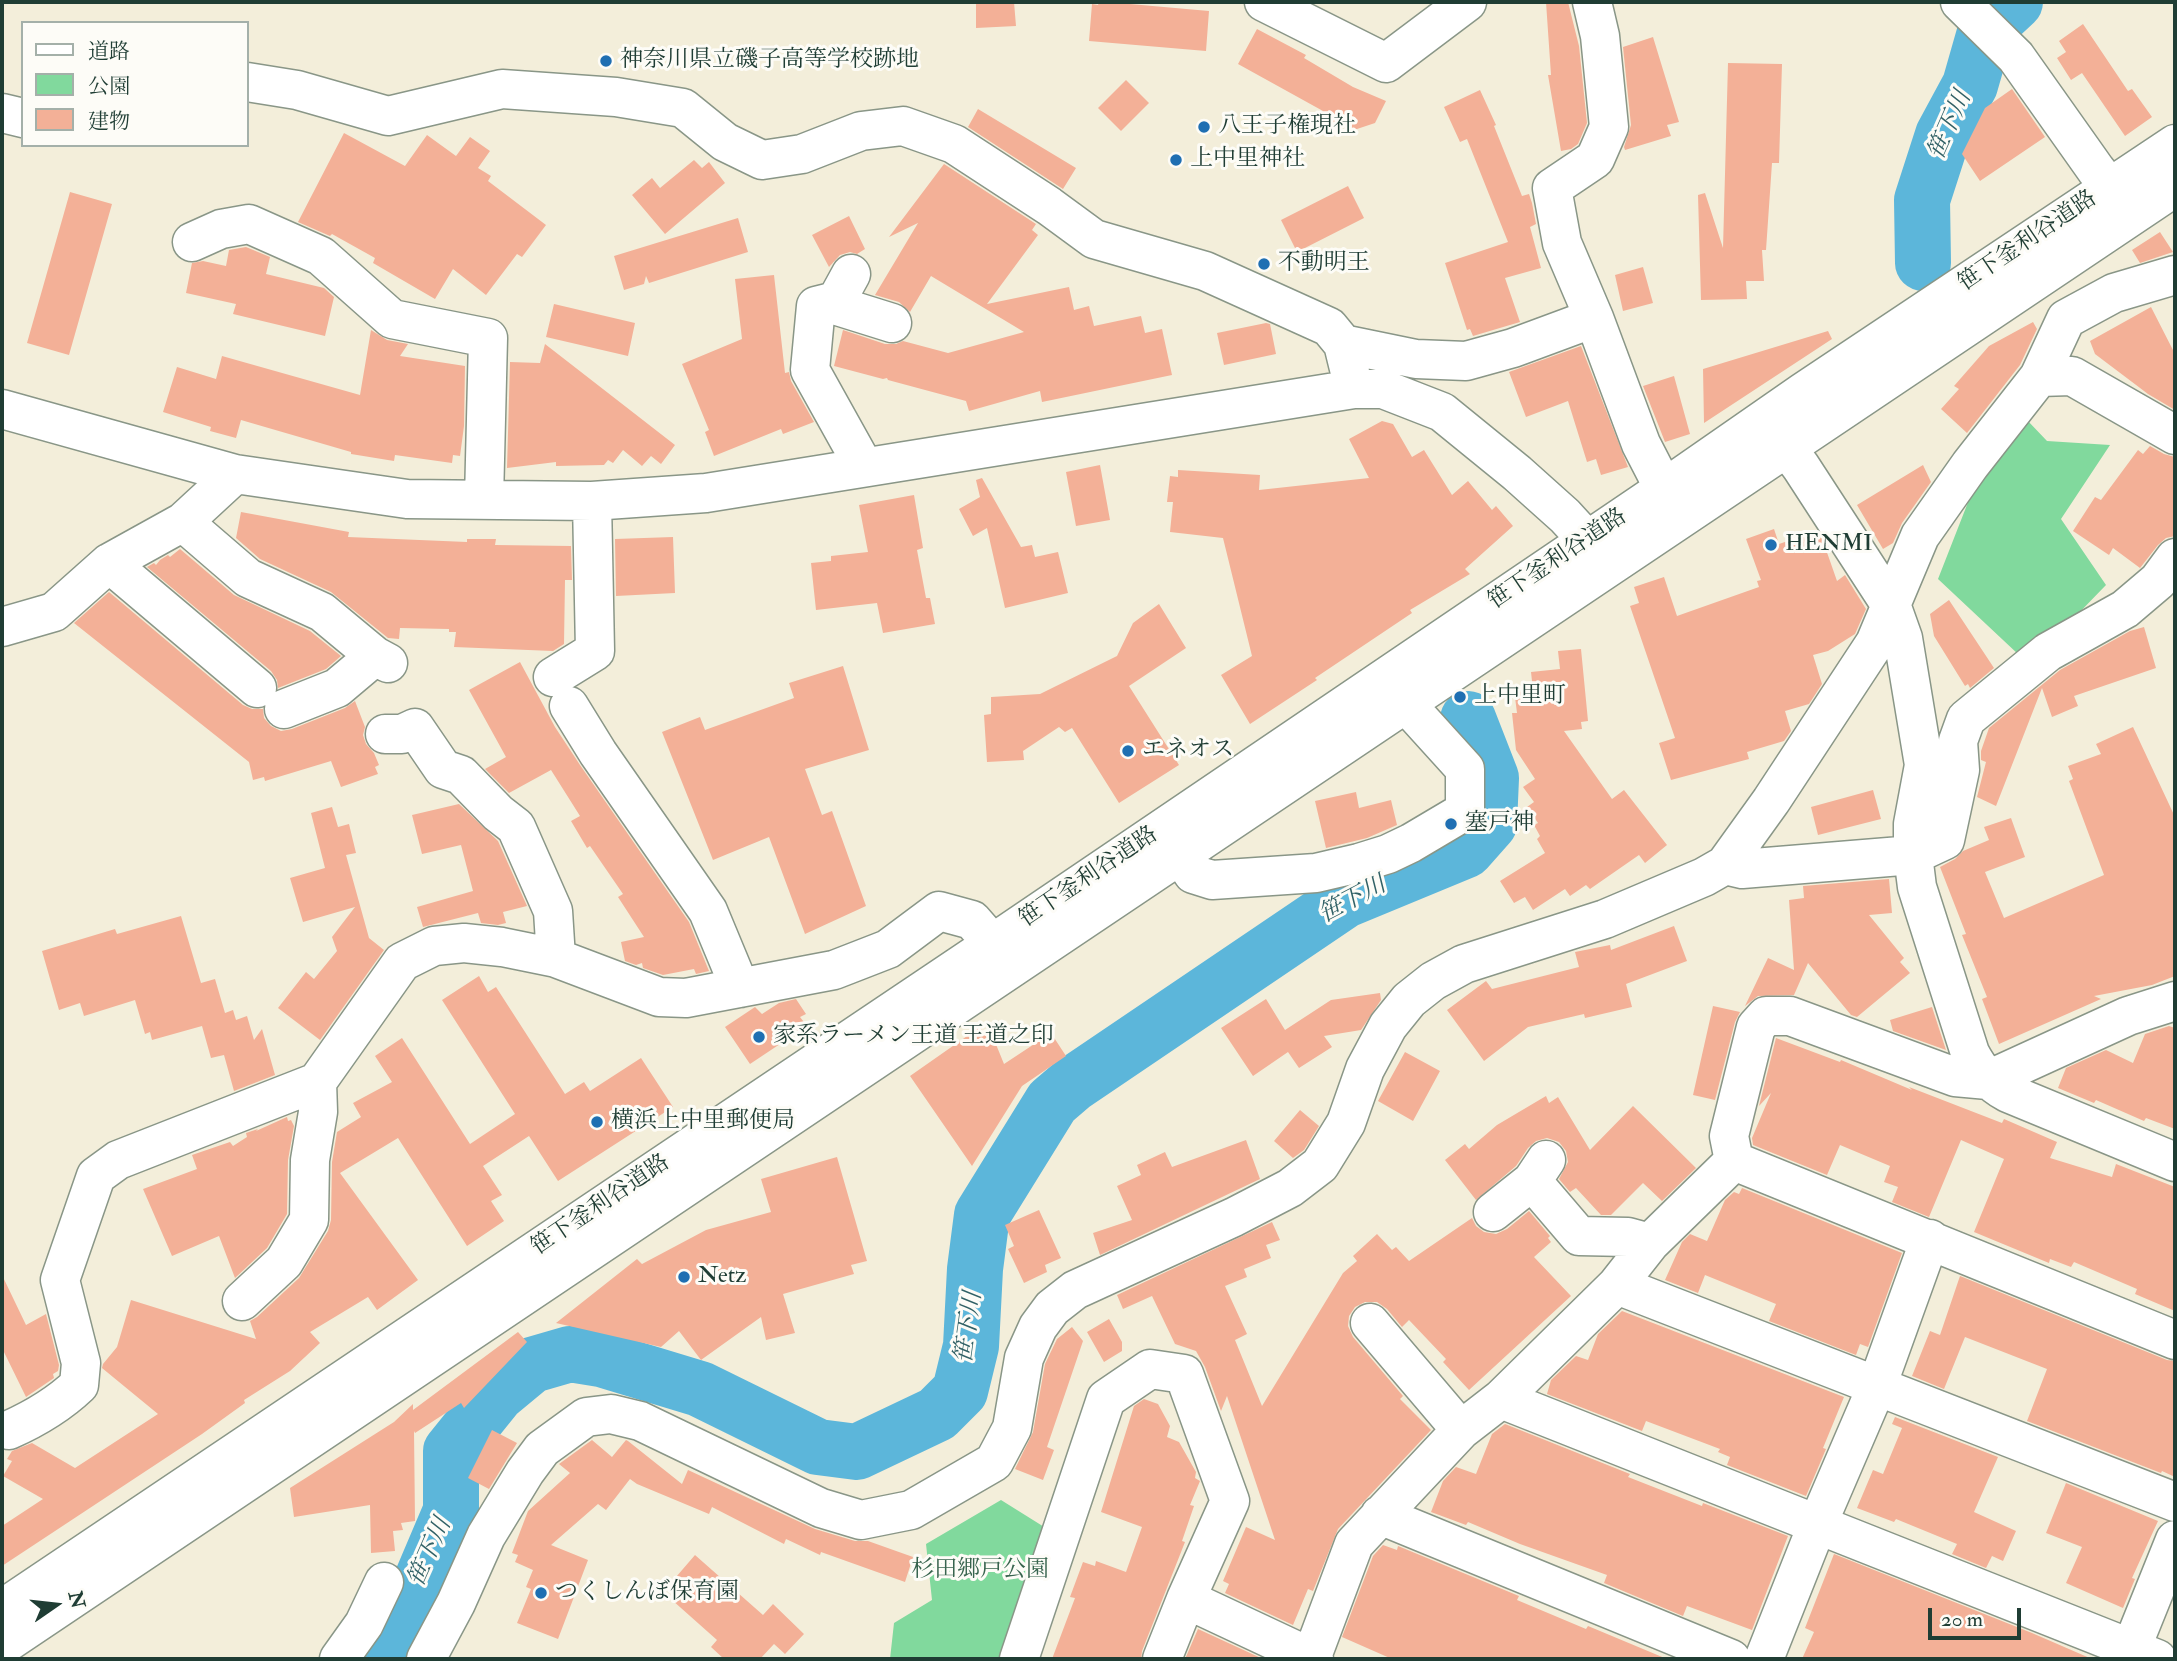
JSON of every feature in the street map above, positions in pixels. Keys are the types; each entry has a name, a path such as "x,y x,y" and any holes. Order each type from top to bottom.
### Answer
{"street":[{"path":"1264,2 1386,63 1467,2"},
{"path":"1592,2 1600,36 1609,127 1595,159 1552,187 1562,243 1594,318 1641,444 1673,504"},
{"path":"1966,7 2016,57 2121,202"},
{"path":"248,82 298,90 388,116 502,89 616,97 683,108 725,142 762,160 802,155 861,131 904,126 954,144 1094,239 1205,271 1329,327 1343,344 1354,389"},
{"path":"2,113 21,118"},
{"name":"笹下釜利谷道路","path":"7,1639 1003,956 2121,202 2175,144"},
{"name":"笹下釜利谷道路","path":"2121,202 2175,187"},
{"path":"192,242 221,229 249,224 321,256 392,319 488,338 484,500"},
{"path":"426,1659 456,1603 486,1536 525,1472 542,1449 586,1417 611,1414 640,1421 821,1508 861,1520 911,1510 994,1462 1012,1428 1024,1358 1038,1327 1052,1307 1075,1290 1234,1217 1290,1188 1320,1164 1346,1123 1365,1069 1388,1026 1409,1000 1433,981 1464,964 1605,919 1704,877 1725,865 1771,802 1875,643 1920,536 1970,465 2039,377 2066,320 2114,293 2175,275"},
{"path":"864,467 810,370 816,306 828,303 842,289 892,323"},
{"path":"1343,344 1416,359 1466,361 1513,348 1594,318"},
{"path":"2039,377 2072,376 2175,435"},
{"path":"2,409 234,474 407,499 592,501 705,493 1354,389 1383,389 1442,412 1565,516 1596,554"},
{"path":"1776,433 1892,607 1903,638 1924,765 1913,824 1917,887 1977,1067 1988,1080 2008,1093 2175,1162"},
{"path":"2,627 54,612 109,563 183,522 234,474"},
{"path":"592,501 595,651 561,692 598,752 708,911 740,988"},
{"path":"109,563 271,698 337,688 382,659 322,612 248,578 183,522"},
{"name":"笹下釜利谷道路","path":"1003,956 1181,856 1575,592 1596,554"},
{"path":"1725,865 1742,869 1913,855 1945,841 1960,770 1958,741 1966,719 2048,652 2125,609 2158,581 2175,558"},
{"path":"1181,856 1193,874 1212,880 1316,873 1388,854 1411,844 1465,811 1465,769 1407,705"},
{"path":"385,734 402,734 415,728 443,769 461,775 498,813 516,827 553,911 556,958"},
{"path":"4,1428 32,1420 61,1403 79,1385 81,1363 60,1280 96,1176 118,1160 317,1082 402,962 434,946 464,943 502,947 556,958 659,997 686,998 834,970 888,949 939,911 972,920 1003,956"},
{"path":"1734,1161 1729,1136 1756,1027 1766,1016 1790,1016 1955,1077 1988,1080 2128,1016 2175,1001"},
{"path":"242,1301 284,1262 309,1220 310,1160 318,1112 317,1082"},
{"path":"1734,1161 2175,1340"},
{"path":"1186,1599 1312,1659 1354,1544 1461,1430 1501,1399 1617,1285 1650,1243 1734,1161"},
{"path":"1493,1212 1539,1171 1579,1236 1628,1237 1650,1243"},
{"path":"1764,1659 1818,1523 1877,1386 1930,1239"},
{"path":"1617,1285 2175,1502"},
{"path":"1370,1323 1461,1430"},
{"path":"1019,1659 1106,1399 1150,1369 1184,1374 1230,1501 1186,1599 1163,1659"},
{"path":"1501,1399 1818,1523 2138,1656 2175,1540"},
{"path":"1380,1515 1731,1659"},
{"path":"339,1659 364,1624 384,1582"}],"green space":[{"path":"2027,420 2047,441 2110,445 2061,519 2106,585 2073,619 2019,655 1938,579 1983,464"},
{"name":"杉田郷戸公園","path":"1001,1500 1049,1530 1002,1659 890,1659 894,1623 932,1600 926,1544"}],"building":[{"path":"976,2 1014,2 1016,26 976,28"},
{"path":"1099,2 1130,2 1209,11 1206,51 1089,41 1092,4 1098,5"},
{"path":"1546,2 1568,2 1579,46 1587,123 1578,144 1561,151 1548,75 1551,75"},
{"path":"2083,24 2128,91 2132,89 2152,117 2125,136 2082,73 2071,80 2057,58 2066,52 2059,41"},
{"path":"1257,29 1306,55 1304,58 1353,87 1386,101 1375,123 1351,131 1321,115 1323,111 1238,64"},
{"path":"1653,37 1679,122 1667,125 1671,136 1625,150 1631,125 1623,47"},
{"path":"1728,63 1782,64 1779,163 1772,163 1766,250 1762,250 1764,281 1746,281 1747,299 1701,300 1698,195 1705,193 1723,248"},
{"name":"上中里神社","path":"1126,80 1149,103 1121,131 1098,108"},
{"path":"2012,89 2045,137 1980,181 1962,154 1985,108"},
{"path":"1480,90 1522,196 1529,194 1536,224 1530,227 1541,268 1505,278 1520,322 1473,336 1470,329 1467,330 1445,263 1508,242 1467,139 1460,142 1444,107"},
{"path":"978,109 1076,168 1063,189 968,127"},
{"path":"344,133 405,166 427,135 456,156 470,137 490,151 478,168 491,176 488,181 546,225 522,257 517,254 486,295 453,269 435,299 373,263 375,258 332,234 330,236 298,222"},
{"path":"694,160 702,168 709,162 725,183 665,234 632,195 652,178 660,188"},
{"path":"944,164 1036,224 1032,230 1038,235 987,304 1069,287 1074,310 1089,306 1094,326 1141,316 1145,333 1162,329 1172,375 1042,402 1040,391 969,411 966,401 834,366 843,330 885,344 903,341 948,353 1024,332 931,276 910,312 899,302 875,295 918,223 889,237"},
{"path":"1348,186 1364,218 1297,252 1281,220"},
{"path":"70,192 112,204 69,355 27,343"},
{"path":"849,216 865,249 857,254 850,252 840,255 829,267 812,235"},
{"path":"738,218 748,252 649,283 646,276 644,284 624,290 614,256"},
{"path":"2160,232 2173,252 2140,263 2132,250"},
{"path":"246,247 270,257 266,274 324,288 334,297 325,336 233,314 236,304 186,293 192,263 203,261 226,266 229,250"},
{"path":"1643,267 1653,303 1623,311 1615,275"},
{"path":"774,275 785,373 789,372 791,381 814,422 783,434 781,429 714,456 705,432 709,430 682,364 742,339 735,279"},
{"path":"554,304 635,323 628,356 546,337"},
{"path":"2151,307 2175,354 2175,410 2148,394 2095,354 2090,341"},
{"path":"2033,322 2037,329 2020,365 1967,433 1941,409 1959,389 1954,386 1989,346"},
{"path":"1270,324 1276,354 1224,365 1217,333"},
{"path":"371,330 387,340 408,344 400,356 465,366 464,426 460,456 453,455 452,463 395,455 394,461 351,454 241,420 236,438 210,431 211,427 163,412 177,367 216,379 222,356 360,395"},
{"path":"1828,331 1832,339 1704,423 1703,369"},
{"path":"545,344 675,445 661,464 651,456 642,466 623,450 613,463 608,460 604,465 556,466 556,462 507,468 510,362 540,363"},
{"path":"1581,346 1628,467 1601,475 1596,459 1587,462 1568,401 1526,417 1509,372"},
{"path":"1674,376 1690,434 1665,442 1643,386"},
{"path":"1382,421 1393,424 1412,457 1424,450 1452,495 1468,481 1492,510 1496,506 1513,526 1465,569 1470,574 1410,610 1412,613 1250,724 1221,675 1252,656 1223,538 1170,532 1173,502 1167,502 1170,476 1178,477 1178,470 1260,475 1259,490 1369,478 1349,439"},
{"path":"2150,446 2175,457 2175,536 2166,538 2158,545 2140,568 2113,548 2109,555 2073,531 2095,497 2101,500 2138,450 2143,454"},
{"path":"1100,465 1110,520 1076,526 1066,472"},
{"path":"1923,465 1931,482 1902,523 1893,543 1883,549 1857,505"},
{"path":"982,478 1021,547 1032,545 1035,557 1058,552 1068,593 1005,608 987,528 973,536 959,509 980,497 976,480"},
{"path":"914,495 923,548 917,550 926,598 930,598 935,624 883,633 877,603 816,610 811,563 831,561 831,556 868,552 859,505"},
{"path":"241,512 349,532 348,537 467,542 467,539 496,539 495,545 571,546 572,580 565,580 564,644 553,651 454,647 456,632 449,632 449,629 400,628 399,639 388,638 331,592 260,559 236,538"},
{"path":"1774,529 1779,544 1817,531 1837,581 1845,575 1866,609 1855,634 1828,651 1813,655 1822,684 1809,704 1785,711 1791,731 1784,741 1747,752 1749,759 1671,780 1659,743 1675,738 1630,606 1639,603 1634,587 1664,577 1677,616 1759,587 1757,581 1761,580 1746,539"},
{"path":"673,537 675,593 616,596 615,539"},
{"path":"180,549 234,595 310,631 341,656 326,669 278,688 277,680 271,671 147,567 154,563 156,565"},
{"path":"109,592 243,705 252,709 263,709 264,718 271,726 281,731 345,708 355,701 365,727 363,735 366,744 379,765 375,767 378,774 341,787 331,761 265,781 264,777 253,780 249,762 74,623"},
{"path":"1949,600 1994,668 1970,688 1968,684 1965,686 1934,636 1930,614"},
{"path":"1159,604 1186,648 1129,686 1179,765 1119,803 1072,728 1065,732 1059,727 1023,751 1024,760 987,762 984,715 991,714 991,697 1040,694 1117,656 1133,623"},
{"path":"2144,627 2156,668 2074,696 2078,706 2052,717 2042,688 1996,806 1977,797 1986,762 1981,760 1981,751 1989,728 2060,670 2130,631"},
{"path":"1581,649 1588,721 1581,722 1582,729 1564,731 1612,799 1624,790 1667,845 1645,863 1639,855 1590,889 1586,885 1570,896 1565,889 1533,910 1525,897 1514,903 1500,881 1545,853 1537,839 1540,836 1534,825 1538,823 1527,807 1534,802 1523,787 1535,779 1516,750 1512,713 1517,713 1515,697 1518,697 1518,692 1533,690 1531,672 1560,669 1558,651"},
{"path":"520,662 555,727 689,922 709,971 696,974 694,969 663,975 643,968 642,963 636,965 625,961 621,942 644,937 618,897 623,894 590,846 587,848 571,821 580,816 551,770 509,793 485,769 506,757 469,690"},
{"path":"843,666 869,750 805,769 822,815 832,811 866,906 805,934 769,837 713,860 662,732 700,717 705,730 794,698 789,683"},
{"path":"2133,727 2175,817 2175,976 2152,985 2094,996 2101,999 1999,1044 1982,999 1987,997 1962,935 1966,934 1940,867 1963,851 1989,840 1984,827 2011,818 2025,857 1985,872 2004,918 2104,875 2069,781 2073,779 2068,766 2101,754 2096,744"},
{"path":"1873,790 1881,819 1818,835 1811,807"},
{"path":"1356,792 1359,808 1391,800 1397,825 1367,838 1326,848 1315,801"},
{"path":"459,804 498,841 527,906 503,912 506,923 498,925 481,923 478,913 423,927 417,907 473,891 461,845 422,854 412,815"},
{"path":"332,807 338,827 349,824 356,853 346,855 369,938 384,950 320,1040 278,1008 306,972 314,979 337,951 332,937 355,907 303,922 290,878 325,868 311,813"},
{"path":"1889,879 1892,913 1869,915 1904,958 1900,962 1910,973 1857,1017 1851,1015 1808,963 1794,995 1758,996 1745,1006 1768,958 1794,970 1789,900 1804,898 1803,886"},
{"path":"181,916 201,983 215,979 225,1013 233,1010 236,1020 247,1016 254,1040 262,1029 275,1075 234,1091 224,1055 211,1058 202,1026 152,1040 150,1032 145,1034 135,1000 84,1016 80,1003 59,1010 42,951 115,929 117,934"},
{"path":"1674,926 1687,961 1626,984 1632,1007 1585,1018 1584,1014 1528,1027 1484,1061 1447,1010 1486,981 1492,989 1579,967 1575,952 1610,945 1611,950"},
{"path":"479,976 488,992 496,987 565,1094 584,1082 590,1091 641,1058 673,1107 558,1181 529,1136 483,1166 502,1195 491,1201 504,1221 467,1246 398,1138 340,1173 418,1280 377,1310 368,1297 310,1332 320,1343 290,1371 244,1400 245,1403 202,1434 2,1566 2,1526 43,1499 3,1476 12,1461 7,1459 12,1451 32,1443 75,1468 158,1414 102,1368 117,1347 131,1300 256,1339 250,1321 299,1278 328,1231 331,1220 332,1162 337,1132 361,1117 353,1103 392,1082 375,1056 402,1038 470,1144 515,1114 442,1000"},
{"path":"1380,993 1381,1000 1361,1030 1324,1036 1332,1047 1299,1068 1288,1052 1253,1076 1221,1028 1266,999 1285,1030 1331,1000"},
{"path":"796,999 806,1014 800,1017 807,1026 750,1064 725,1027 755,1007 762,1014 779,1003"},
{"path":"1713,1006 1740,1012 1715,1100 1693,1095"},
{"path":"1932,1007 1946,1050 1893,1031 1890,1020"},
{"path":"2169,1026 2175,1028 2175,1129 2146,1118 2144,1121 2096,1100 2094,1103 2058,1088 2066,1068 2106,1050 2133,1063 2145,1034"},
{"path":"980,1027 989,1041 993,1037 1004,1064 1051,1033 1066,1056 1022,1086 972,1166 910,1076"},
{"path":"1776,1038 1840,1062 1841,1060 2002,1123 2004,1119 2057,1142 2050,1158 2112,1177 2116,1164 2175,1187 2175,1311 2135,1294 2137,1289 2074,1262 2071,1267 2050,1259 2049,1263 1974,1232 2004,1159 1961,1140 1929,1217 1892,1202 1898,1187 1884,1182 1890,1166 1840,1145 1827,1175 1753,1145 1752,1138 1771,1093 1759,1106"},
{"path":"1405,1052 1440,1071 1413,1121 1378,1101"},
{"path":"1546,1096 1549,1103 1558,1097 1590,1150 1633,1106 1696,1168 1662,1201 1643,1183 1611,1215 1601,1215 1576,1188 1570,1192 1559,1179 1568,1162 1566,1151 1559,1142 1547,1138 1536,1141 1516,1166 1476,1200 1445,1160 1465,1144 1469,1149 1497,1125"},
{"path":"1300,1110 1319,1126 1304,1150 1293,1158 1274,1141"},
{"path":"287,1117 294,1126 288,1160 287,1214 267,1248 235,1278 219,1236 172,1256 143,1189 197,1169 192,1155 230,1142 233,1146 247,1137 246,1133"},
{"path":"1246,1140 1260,1179 1100,1255 1093,1233 1132,1220 1117,1186 1141,1175 1137,1165 1165,1152 1172,1167"},
{"path":"837,1157 867,1261 851,1265 854,1274 783,1294 795,1333 766,1340 761,1317 701,1360 679,1331 661,1347 556,1323 637,1259 642,1264 706,1230 771,1212 761,1179"},
{"path":"1742,1188 1902,1253 1868,1347 1860,1344 1856,1355 1769,1321 1776,1304 1705,1275 1698,1293 1665,1280 1682,1242 1690,1234 1707,1241 1725,1200 1734,1192 1739,1194"},
{"path":"1039,1210 1061,1258 1045,1265 1047,1272 1024,1283 1008,1249 1014,1246 1005,1225"},
{"path":"1529,1211 1550,1236 1548,1238 1551,1242 1534,1257 1571,1296 1469,1390 1443,1362 1446,1359 1409,1320 1402,1327 1387,1309 1377,1302 1365,1302 1355,1307 1349,1316 1348,1326 1353,1337 1403,1396 1400,1399 1431,1430 1338,1529 1313,1591 1308,1589 1293,1625 1225,1593 1229,1584 1223,1581 1246,1527 1275,1540 1227,1396 1221,1411 1205,1367 1196,1351 1175,1344 1152,1296 1123,1309 1117,1295 1272,1222 1280,1240 1266,1245 1271,1258 1244,1269 1247,1277 1225,1286 1247,1334 1235,1340 1262,1406 1343,1273 1357,1261 1353,1256 1377,1234 1392,1250 1396,1247 1409,1261 1472,1218 1476,1226 1484,1232 1496,1234 1507,1229"},
{"path":"2,1275 26,1325 46,1314 59,1365 58,1371 53,1374 54,1378 26,1397 2,1348"},
{"path":"1960,1276 2175,1361 2175,1477 2027,1421 2047,1369 1965,1337 1944,1389 1912,1376 1930,1331 1940,1335"},
{"path":"1622,1311 1844,1397 1806,1496 1727,1465 1730,1457 1718,1452 1720,1449 1646,1421 1642,1431 1547,1394 1551,1380 1576,1356 1588,1360 1598,1334"},
{"path":"1109,1319 1122,1342 1122,1351 1104,1362 1087,1332"},
{"path":"1072,1327 1083,1341 1047,1447 1054,1450 1043,1480 1015,1469 1033,1432 1045,1364 1057,1339"},
{"path":"518,1332 527,1342 464,1408 461,1403 415,1433 414,1431 415,1521 401,1523 403,1530 393,1531 395,1551 371,1553 370,1505 294,1517 290,1488 394,1422 413,1404 413,1410"},
{"path":"1144,1399 1158,1404 1170,1426 1167,1437 1179,1442 1196,1472 1195,1478 1200,1481 1190,1505 1194,1506 1182,1541 1185,1542 1141,1659 1052,1659 1075,1598 1070,1597 1083,1562 1095,1566 1096,1561 1126,1572 1142,1527 1101,1512 1134,1406"},
{"path":"1895,1417 1998,1457 1974,1512 2016,1531 2003,1561 1992,1556 1986,1568 1952,1554 1957,1544 1896,1519 1894,1522 1857,1508 1873,1470 1883,1474 1902,1428 1892,1424"},
{"path":"1505,1424 1630,1474 1628,1477 1788,1536 1752,1630 1687,1606 1683,1616 1604,1583 1607,1575 1468,1522 1466,1525 1431,1512 1443,1481 1456,1467 1476,1474 1492,1434"},
{"path":"492,1430 517,1443 489,1489 468,1478"},
{"path":"592,1440 612,1457 626,1440 682,1484 688,1470 815,1529 855,1541 868,1541 913,1557 905,1582 821,1552 820,1555 786,1539 784,1544 712,1507 709,1514 630,1479 606,1510 598,1504 551,1545 588,1560 558,1639 517,1623 531,1589 526,1587 533,1570 515,1562 518,1555 512,1553 528,1511 570,1473 559,1464"},
{"path":"2066,1483 2158,1521 2132,1578 2135,1579 2123,1608 2066,1583 2082,1547 2046,1533"},
{"path":"1383,1545 1397,1550 1398,1546 1519,1596 1517,1600 1586,1629 1588,1626 1667,1659 1392,1659 1342,1637 1373,1556"},
{"path":"1834,1554 2092,1659 1802,1659 1814,1632 1805,1628"},
{"path":"695,1555 763,1615 773,1604 804,1634 785,1654 774,1644 760,1659 724,1659 711,1647 717,1640 672,1600 679,1592 670,1584"},
{"path":"1198,1629 1263,1659 1185,1659"}],"waterway":[{"name":"笹下川","path":"1923,263 1922,200 1943,135 1970,85 1986,29 2015,2"},
{"name":"笹下川","path":"374,1659 420,1584 451,1511 451,1451 497,1394 532,1365 570,1354 601,1359 700,1389 818,1447 857,1452 937,1414 960,1391 971,1346 975,1269 982,1215 1052,1102 1073,1084 1345,900 1466,850 1489,824 1491,778 1468,719"}],"place":[{"name":"神奈川県立磯子高等学校跡地","path":"606,61"},
{"name":"八王子権現社","path":"1204,127"},
{"name":"上中里神社","path":"1176,160"},
{"name":"不動明王","path":"1264,264"},
{"name":"HENMI","path":"1771,545"},
{"name":"上中里町","path":"1460,697"},
{"name":"エネオス","path":"1128,751"},
{"name":"塞戸神","path":"1451,824"},
{"name":"家系ラーメン王道 王道之印","path":"759,1037"},
{"name":"横浜上中里郵便局","path":"597,1122"},
{"name":"Netz","path":"684,1277"},
{"name":"つくしんぼ保育園","path":"541,1593"}]}
